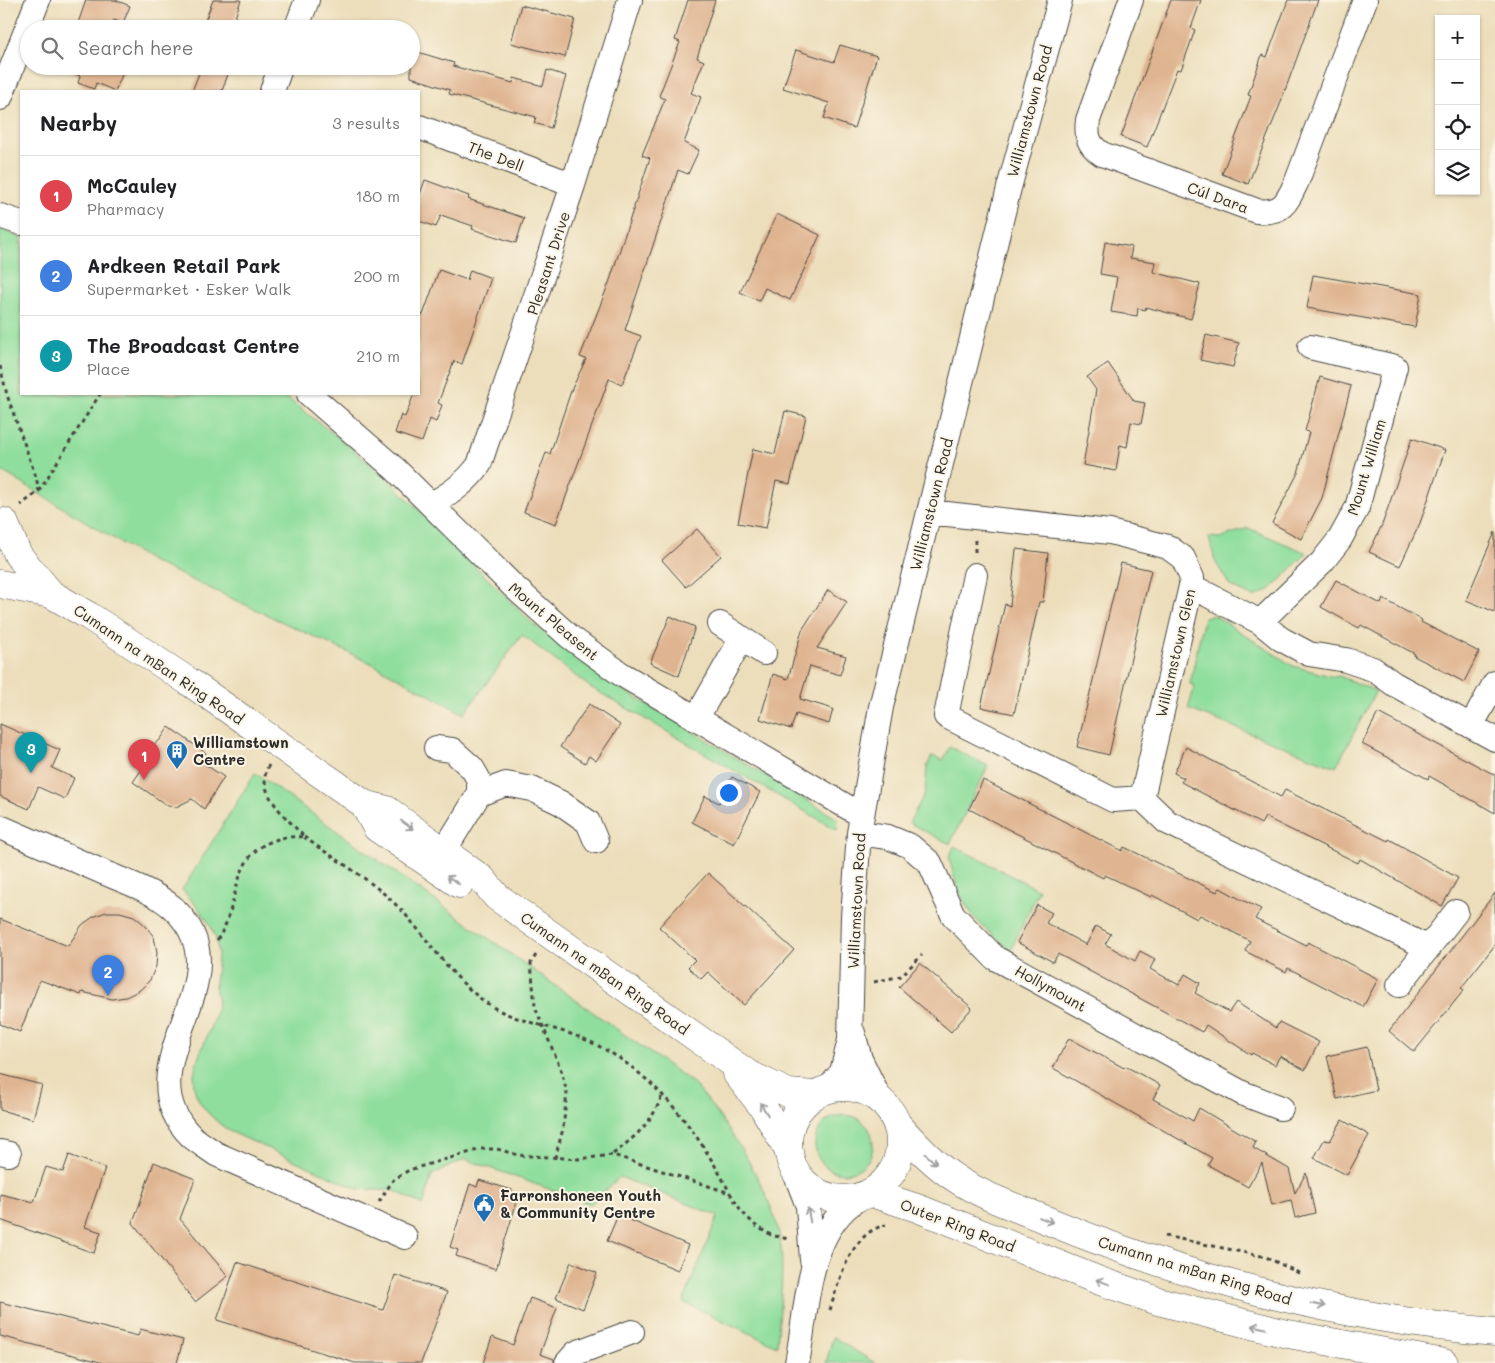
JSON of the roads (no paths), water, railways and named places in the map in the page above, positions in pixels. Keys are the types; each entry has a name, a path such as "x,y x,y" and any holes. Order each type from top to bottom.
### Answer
{"main road":[{"path":"0,563 6,549 8,514"},
{"name":"Cumann na mBan Ring Road","path":"8,514 18,555 51,594 134,644 364,804 387,810 482,879 497,897 748,1074 778,1090 798,1095 821,1092"},
{"name":"Cumann na mBan Ring Road","path":"0,584 51,594"},
{"name":"Cumann na mBan Ring Road","path":"364,804 377,828 402,846 473,893 497,897"},
{"name":"Cumann na mBan Ring Road","path":"713,1050 753,1093 791,1159"},
{"path":"847,1087 865,1091 880,1100 890,1111 897,1124 900,1137 897,1163 882,1185 865,1195 843,1200 828,1197 814,1191 802,1180 791,1159 789,1135 793,1119 802,1106 821,1092 847,1087"},
{"name":"Cumann na mBan Ring Road","path":"897,1124 931,1160 960,1181 1001,1202 1094,1240 1187,1271 1291,1299 1381,1318 1495,1332"},
{"name":"Outer Ring Road","path":"865,1195 917,1208 1100,1281 1215,1317 1353,1347 1444,1363"}],"street":[{"path":"30,20 38,0"},
{"path":"299,20 307,0"},
{"name":"Pleasant Drive","path":"431,504 462,485 479,465 574,185 630,0"},
{"name":"Williamstown Road","path":"821,1092 842,1072 847,1058 853,917 860,824 881,707 1009,188 1060,0"},
{"name":"Cúl Dara","path":"1131,0 1088,120 1088,139 1092,147 1102,154 1248,208 1270,212 1280,208 1288,201 1297,181 1365,0"},
{"path":"0,98 20,46"},
{"path":"272,90 278,75"},
{"name":"The Dell","path":"420,127 574,185"},
{"path":"0,216 20,224"},
{"name":"Mount William","path":"1260,622 1322,562 1340,539 1357,508 1395,367 1310,347"},
{"name":"Mount Pleasent","path":"310,395 348,426 431,504 513,586 570,638 621,674 696,718 860,824"},
{"name":"Williamstown Glen","path":"930,512 1110,532 1168,547 1183,558 1192,578 1142,798"},
{"path":"975,575 946,716 1112,800 1142,798 1167,822 1429,948"},
{"path":"1190,586 1260,622 1281,639 1309,654 1346,660 1373,670 1394,684 1495,739"},
{"path":"720,624 764,653"},
{"path":"696,718 742,638"},
{"path":"1470,726 1495,683"},
{"path":"436,748 452,750 472,768 479,780 479,794 444,851"},
{"path":"479,794 506,784 532,789 561,803 588,822 596,841"},
{"name":"Hollymount","path":"860,824 910,846 930,863 953,915 995,958 1242,1093 1281,1108"},
{"path":"0,827 150,892 173,908 190,929 200,959 196,986 167,1072 169,1094 177,1116 191,1136 216,1154 405,1237"},
{"path":"1399,985 1456,912"},
{"name":"Williamstown Road","path":"850,1016 860,1059 880,1100"},
{"path":"791,1159 802,1189 810,1223 811,1282"},
{"path":"797,1363 811,1282 823,1239 839,1213 865,1195"},
{"path":"568,1363 576,1353 632,1332"}],"place":[{"name":"Williamstown Centre","path":"177,770"},
{"name":"The Broadcast Centre","path":"31,773"},
{"name":"McCauley","path":"144,780"},
{"name":"Ardkeen Retail Park","path":"108,996"},
{"name":"Farronshoneen Youth & Community Centre","path":"484,1223"}]}
